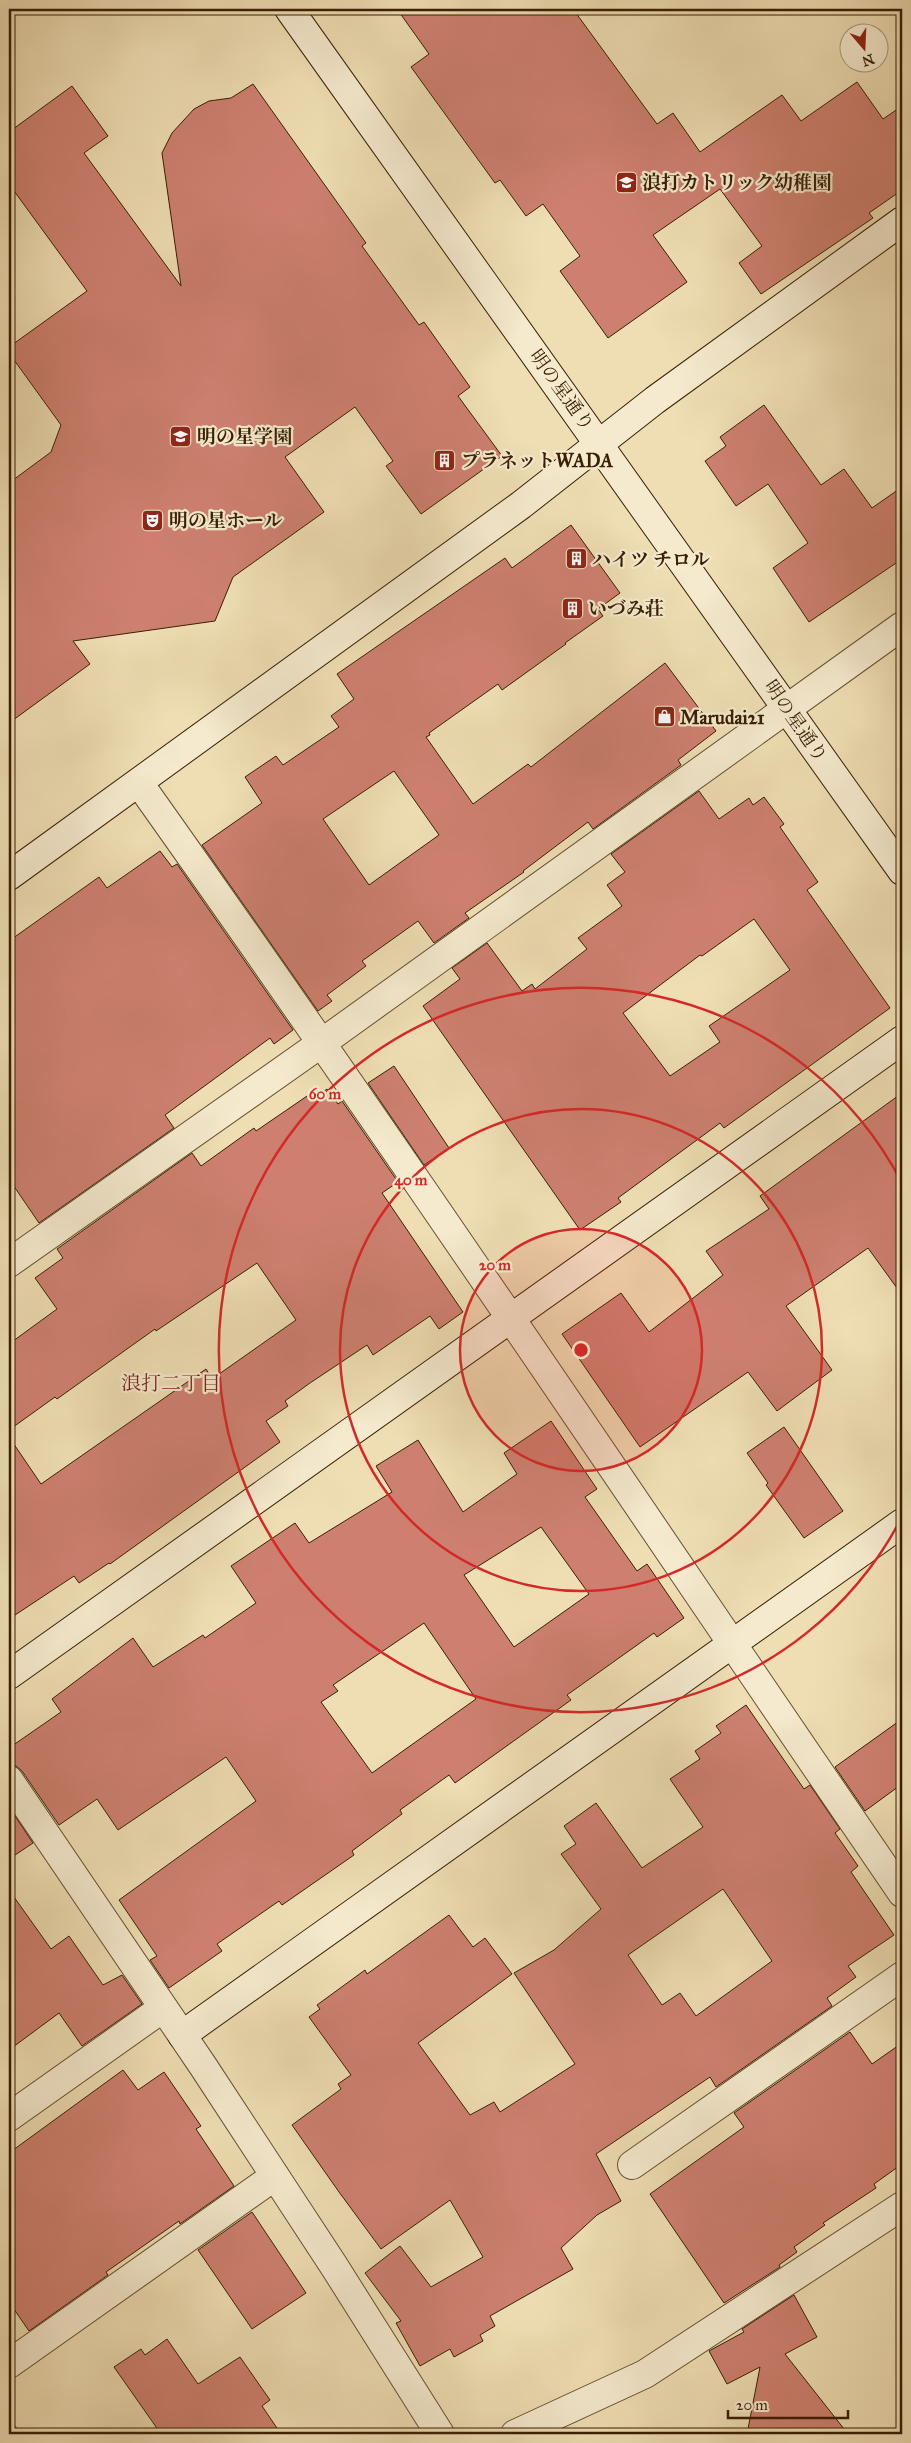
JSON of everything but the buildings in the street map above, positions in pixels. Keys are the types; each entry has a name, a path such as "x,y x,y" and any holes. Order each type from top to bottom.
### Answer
{"street":[{"name":"明の星通り","path":"289,9 600,442 902,871"},
{"path":"9,876 521,505 600,442 902,221"},
{"path":"9,1263 322,1042 902,626"},
{"path":"139,783 322,1042 902,1894"},
{"path":"9,1675 902,1040"},
{"path":"182,2035 902,1523"},
{"path":"9,1780 275,2176 440,2434"},
{"path":"632,2165 902,1976"},
{"path":"9,2117 163,2008"},
{"path":"9,2364 275,2176"},
{"path":"515,2434 645,2374 902,2206"}],"waterway":[{"path":"9,2428 15,2434"}],"place":[{"name":"浪打カトリック幼稚園","path":"626,182"},
{"name":"明の星学園","path":"181,436"},
{"name":"プラネットWADA","path":"445,460"},
{"name":"明の星ホール","path":"153,520"},
{"name":"ハイツ チロル","path":"576,559"},
{"name":"いづみ荘","path":"572,608"},
{"name":"Marudai21","path":"664,717"}],"district":[{"name":"浪打二丁目","path":"171,1383"}]}
